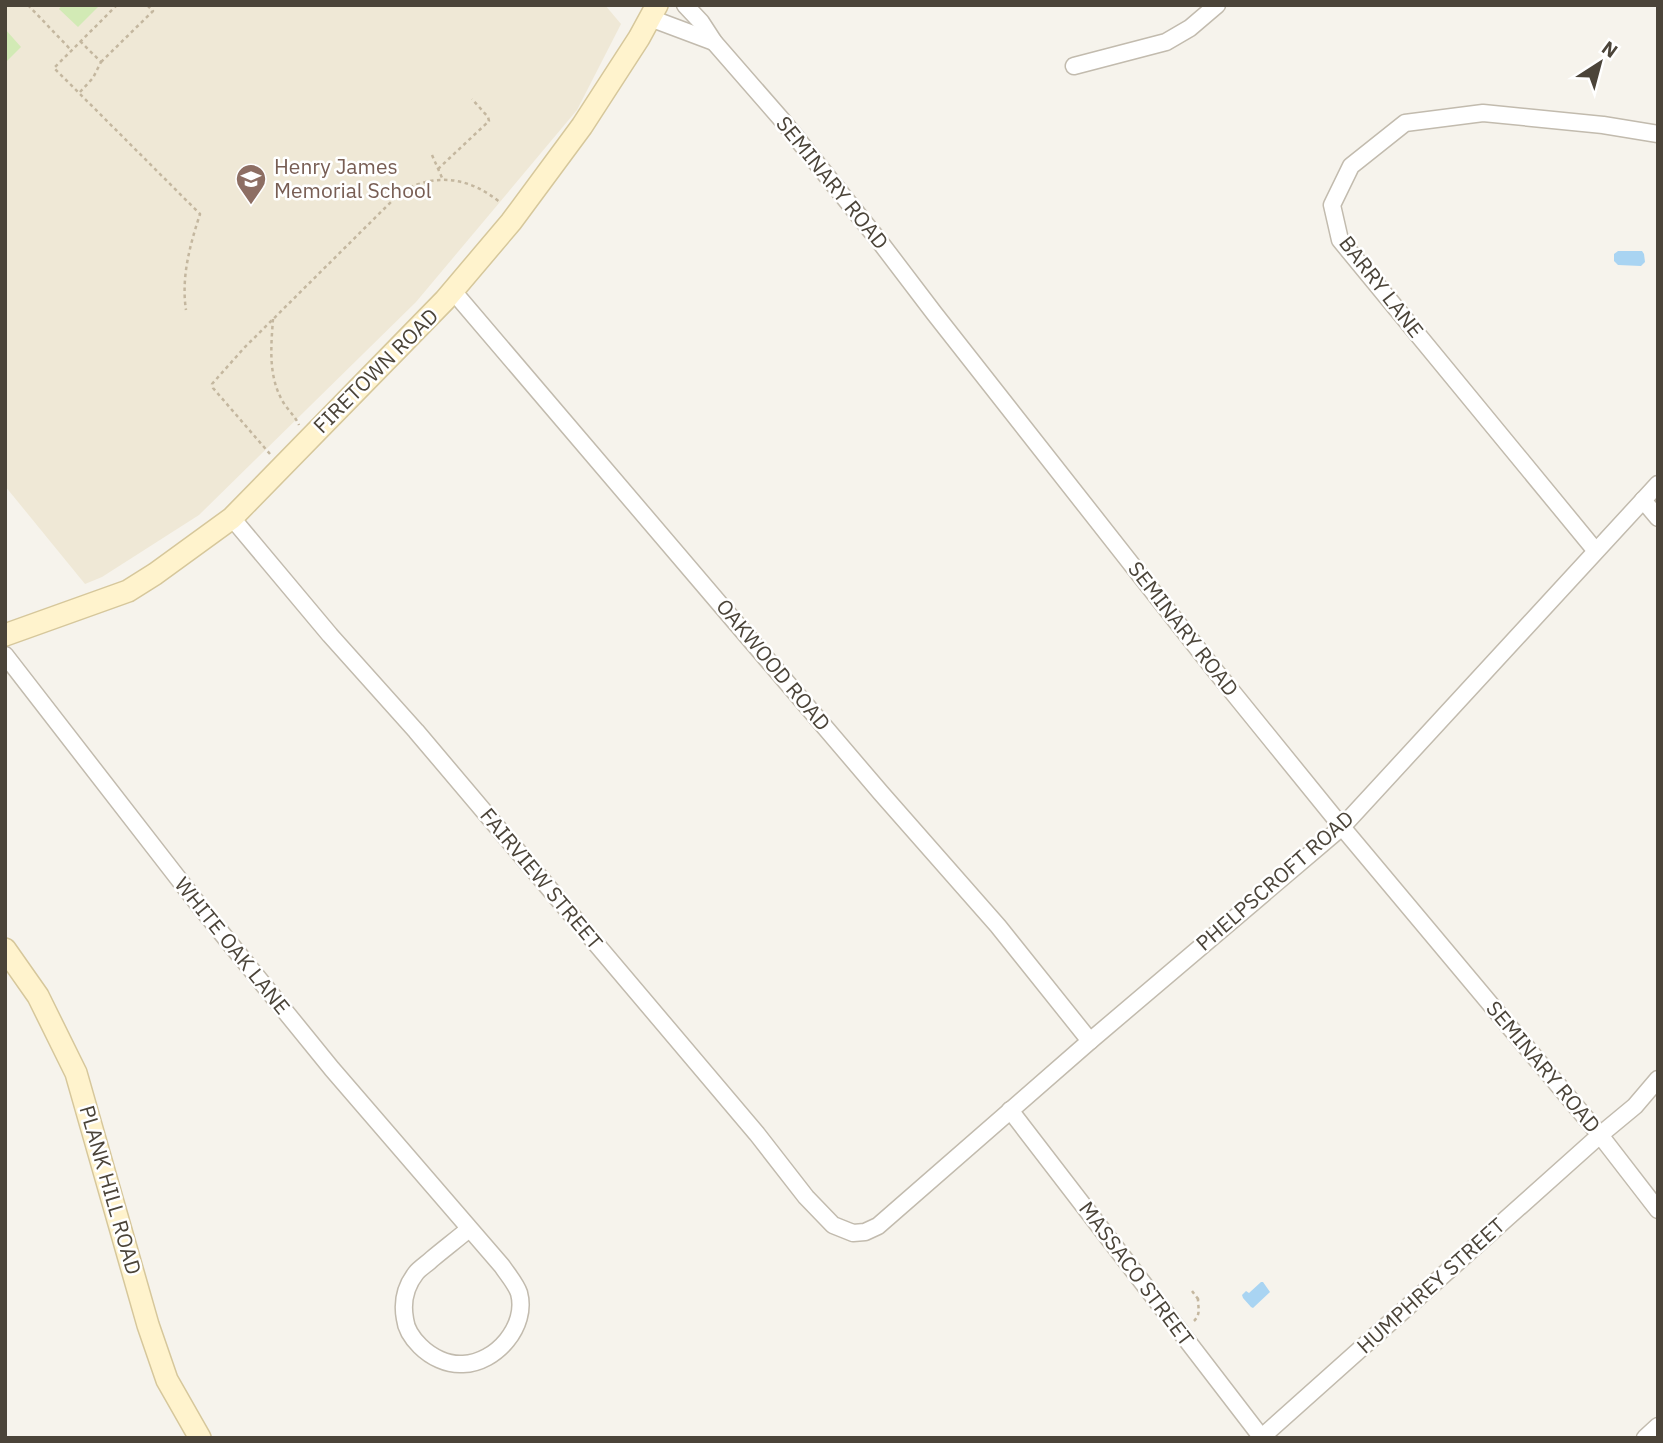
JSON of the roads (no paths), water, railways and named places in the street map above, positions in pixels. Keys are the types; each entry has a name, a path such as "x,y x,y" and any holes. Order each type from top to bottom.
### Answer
{"street":[{"name":"SEMINARY ROAD","path":"685,5 872,232 1205,657 1342,827 1600,1135 1658,1210"},
{"path":"1074,66 1166,42 1190,28 1217,5"},
{"name":"SEMINARY ROAD","path":"653,12 714,42"},
{"name":"FIRETOWN ROAD","path":"5,635 128,591 232,518 453,291 511,222 582,126 653,12"},
{"name":"BARRY LANE","path":"1595,550 1340,240 1332,205 1351,166 1405,123 1483,113 1603,125 1658,134"},
{"name":"OAKWOOD ROAD","path":"453,291 881,793 998,926 1090,1041"},
{"name":"PHELPSCROFT ROAD","path":"853,1233 865,1232 878,1226 1342,827 1658,484"},
{"path":"1643,500 1658,518"},
{"name":"FAIRVIEW STREET","path":"232,518 757,1134 806,1196 833,1225 853,1233"},
{"name":"WHITE OAK LANE","path":"5,655 198,904 332,1069 502,1266 519,1291 521,1310 516,1329 506,1341 495,1352 477,1362 449,1363 437,1359 414,1341 405,1322 403,1303 407,1288 416,1273 469,1229"},
{"name":"PLANK HILL ROAD","path":"5,949 38,996 76,1073 152,1336 167,1380 200,1438"},
{"name":"HUMPHREY STREET","path":"1262,1437 1635,1106 1658,1079"},
{"name":"MASSACO STREET","path":"1010,1110 1262,1437"},
{"path":"1644,1438 1658,1426"}],"water":[{"path":"1618,251 1642,251 1645,262 1641,266 1618,265 1614,261 1614,254"},
{"path":"1261,1282 1270,1292 1253,1308 1242,1295 1246,1291 1249,1293"}],"place":[{"name":"Henry James Memorial School","path":"251,206"}]}
